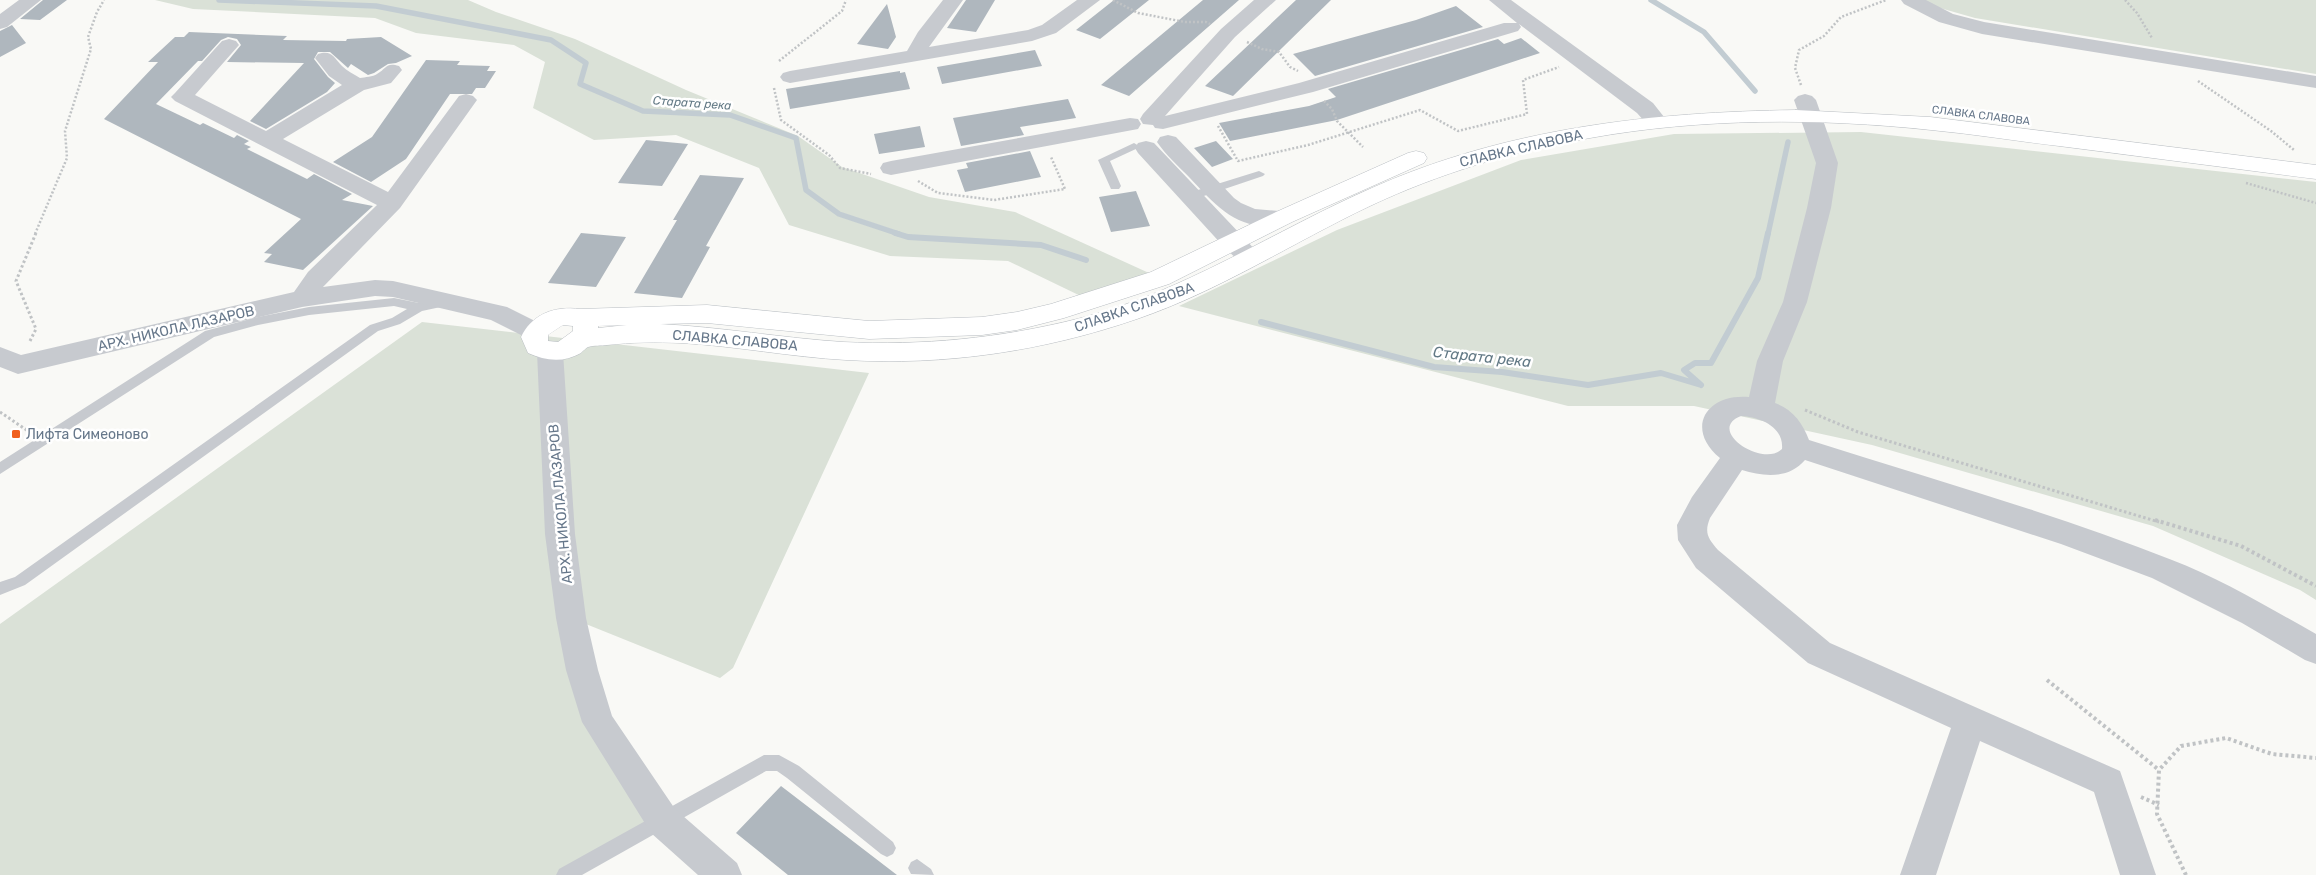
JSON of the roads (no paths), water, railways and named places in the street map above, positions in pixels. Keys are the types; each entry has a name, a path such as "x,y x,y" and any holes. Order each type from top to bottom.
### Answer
{"street":[{"path":"0,23 31,0"},
{"path":"915,55 925,36 953,0"},
{"path":"780,75 1032,35 1049,30 1090,0"},
{"path":"1145,134 1228,34 1266,0"},
{"path":"1499,0 1651,115"},
{"path":"1911,0 1946,18 1982,28 2316,82"},
{"path":"893,173 1078,132 1145,134 1208,110 1306,88 1512,27"},
{"path":"229,46 182,97 392,203"},
{"path":"325,58 336,72 356,85"},
{"path":"266,140 356,85 384,79 392,70"},
{"path":"302,299 317,278 392,203 466,100"},
{"path":"1760,408 1770,362 1796,302 1819,208 1827,163 1808,108"},
{"name":"СЛАВКА СЛАВОВА","path":"1808,108 2316,172"},
{"name":"СЛАВКА СЛАВОВА","path":"575,325 707,314 869,330 909,330 982,326 1054,312 1160,278 1381,172 1469,140 1582,116 1783,115 1808,108 1923,108 2316,158"},
{"name":"СЛАВКА СЛАВОВА","path":"575,325 744,339 864,352 980,348 1062,332 1168,299 1396,186 1437,170 1492,153 1591,132 1651,115"},
{"path":"1145,134 1213,189 1226,203 1251,217 1266,219 1284,217"},
{"path":"1145,134 1190,197 1232,242 1250,257"},
{"name":"АРХ. НИКОЛА ЛАЗАРОВ","path":"9,361 302,299 349,300 393,294 414,300 452,301 498,313 575,325"},
{"name":"АРХ. НИКОЛА ЛАЗАРОВ","path":"498,313 543,342 560,534 571,618 582,670 598,722 663,821 724,875"},
{"path":"543,342 567,349 575,325"},
{"path":"1736,406 1760,408 1783,420 1792,429 1797,447 1793,455 1786,461 1776,465 1750,462 1737,457 1719,440 1715,431 1715,422 1726,409 1736,406"},
{"path":"1797,447 2070,535 2163,569 2253,614 2316,650"},
{"path":"1737,457 1698,510 1690,530 1692,540 1707,559 1819,653 2108,782 2138,875"},
{"path":"1918,875 1970,721"}],"lane":[{"path":"1114,186 1104,160 1145,134"},
{"path":"1190,197 1258,174"},
{"path":"0,469 210,334 349,300"},
{"path":"0,589 20,581 374,328 396,321 414,300"},
{"path":"565,875 764,764 779,763 794,772 887,848"}],"waterway":[{"name":"Старата река","path":"219,0 376,6 551,40 586,63 580,84 643,111 730,115 796,138 806,190 839,214 899,234"},
{"path":"1651,0 1704,32 1755,91"},
{"path":"1768,234 1788,142"},
{"name":"Старата река","path":"895,233 908,237 1041,245 1086,260"},
{"name":"Старата река","path":"1261,322 1434,367 1502,372 1588,385 1661,373 1701,385 1684,370 1695,363 1711,363 1758,278 1768,233"}],"place":[{"name":"Лифта Симеоново","path":"16,434"}]}
